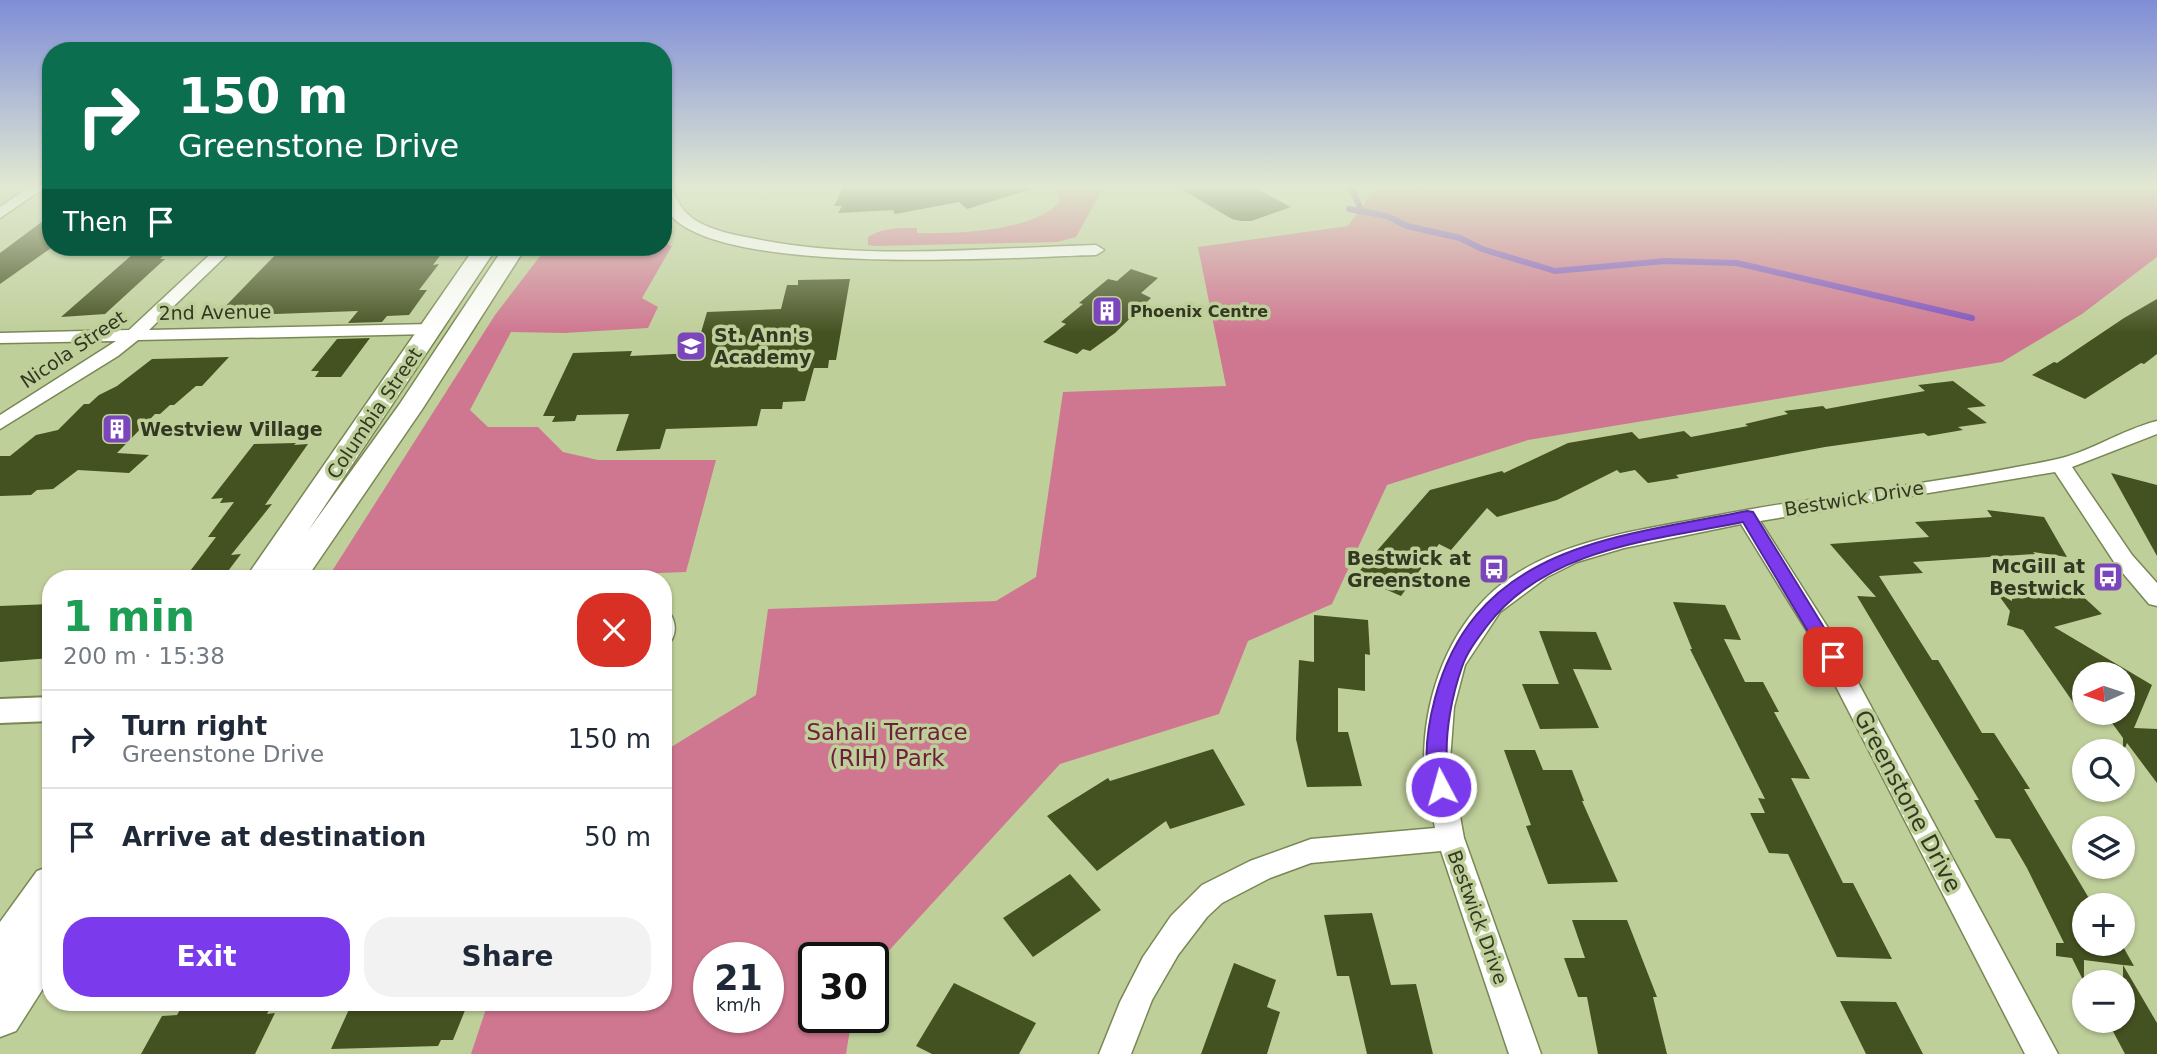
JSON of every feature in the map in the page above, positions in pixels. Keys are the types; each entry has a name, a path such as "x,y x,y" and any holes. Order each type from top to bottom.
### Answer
{"main road":[{"name":"Columbia Street","path":"266,570 480,256"},
{"name":"Columbia Street","path":"296,570 410,408 509,256"},
{"path":"0,957 42,897"},
{"path":"0,1016 42,953"}],"street":[{"path":"722,235 844,255 1096,250"},
{"name":"Nicola Street","path":"0,423 134,335 217,256"},
{"name":"2nd Avenue","path":"0,338 432,329"},
{"name":"Bestwick Drive","path":"1525,1054 1450,838 1437,761 1442,707 1453,665 1492,607 1530,578 1569,557 1622,541 1747,516 2060,466 2157,427"},
{"path":"2060,466 2124,560 2157,598"},
{"name":"Greenstone Drive","path":"1747,516 1820,634 2042,1054"},
{"path":"0,711 42,709"},
{"path":"1115,1054 1170,938 1211,894 1292,856 1311,851 1450,838"}],"green space":[{"path":"1077,235 1057,242 876,246 868,245 868,237"},
{"name":"Sahali Terrace (RIH) Park","path":"1282,235 2157,235 2157,257 2082,314 2002,362 1528,440 1387,485 1332,604 1248,641 1219,714 1060,764 889,951 889,942 798,942 798,1033 849,1033 846,1054 471,1054 485,1011 672,1011 672,746 756,695 768,609 996,601 1036,577 1063,392 1226,386 1198,247"},
{"path":"540,256 666,256 642,298 658,307 648,328 564,333 511,332 470,410 488,427 538,427 563,452 598,460 716,460 686,572 333,570 495,315"}],"building":[{"path":"24,235 42,235 42,254 0,284 0,253"},
{"path":"131,256 163,256 160,259 165,259 105,314 61,317"},
{"path":"274,256 440,256 433,265 439,264 419,290 427,290 409,315 387,316 382,322 348,323 358,311 216,316"},
{"name":"Phoenix Centre","path":"1131,269 1158,278 1141,293 1151,298 1115,333 1090,351 1083,349 1077,354 1043,342 1066,324 1061,322 1083,304 1079,303 1108,279 1117,281"},
{"path":"850,279 836,360 829,360 828,368 814,368 805,401 783,402 782,409 761,409 757,426 666,429 660,449 616,451 629,414 577,415 575,421 552,422 555,416 543,416 573,353 632,351 630,356 695,353 707,312 781,309 787,285 798,285 798,280"},
{"path":"2157,299 2157,354 2144,364 2141,363 2085,399 2032,375 2054,362 2057,363"},
{"path":"370,338 341,377 315,377 319,371 311,371 337,339"},
{"path":"229,357 202,386 196,386 174,405 170,405 160,414 155,414 117,453 149,455 129,473 78,470 53,489 37,490 31,495 0,496 0,456 10,456 36,435 58,430 84,404 89,404 99,395 117,386 152,359"},
{"path":"1953,381 1986,406 1967,408 1987,423 1958,427 1963,430 1928,436 1924,433 1825,447 1676,475 1679,478 1648,483 1635,470 1620,473 1617,470 1557,500 1497,517 1487,508 1451,550 1439,544 1401,596 1355,576 1430,490 1502,471 1504,473 1568,443 1632,432 1639,439 1684,431 1691,437 1748,426 1745,424 1788,414 1784,411 1823,406 1826,409 1925,391 1918,385"},
{"path":"254,444 308,444 265,505 272,504 231,555 241,554 229,570 191,570 216,537 208,537 234,502 220,503 223,498 211,499"},
{"path":"2111,473 2157,485 2157,556"},
{"path":"1987,510 2044,517 2067,557 2033,552 2035,554 1913,562 1923,573 1879,576 1932,660 1938,660 1982,733 1994,733 2030,789 2024,789 2072,870 2072,879 2078,879 2086,893 2072,893 2072,956 2128,956 2134,966 2084,960 2084,970 2078,970 2072,958 2056,956 2056,943 2064,943 2027,868 2010,839 1996,838 1974,800 1979,800 1857,596 1876,597 1830,544 1929,537 1915,522 1992,517"},
{"path":"2076,590 2102,614 2054,627 2113,662 2072,662 2072,701 2023,630 2007,625 2010,611 1997,593 2012,599"},
{"path":"1673,602 1725,605 1741,640 1724,639 1745,682 1763,682 1779,712 1774,712 1810,779 1791,778 1843,883 1853,883 1892,959 1837,957 1788,854 1769,853 1750,813 1765,813 1758,798 1765,799 1690,649"},
{"path":"42,604 42,659 0,662 0,606"},
{"path":"1314,615 1368,620 1370,655 1365,654 1365,691 1338,688 1338,732 1348,732 1362,786 1307,787 1296,739 1299,660 1314,662"},
{"path":"1539,631 1596,632 1612,670 1573,669 1599,728 1540,729 1522,684 1559,684"},
{"path":"2135,675 2152,685 2134,728 2157,729 2157,783 2135,754 2135,739 2123,738 2114,725 2135,725"},
{"path":"1213,749 1245,805 1170,829 1166,821 1097,871 1047,816 1108,778 1110,781"},
{"path":"1504,750 1535,750 1543,770 1572,770 1582,801 1618,882 1548,884 1526,826 1531,825"},
{"path":"1070,874 1101,910 1033,957 1003,918"},
{"path":"1372,913 1391,985 1416,984 1433,1054 1367,1054 1349,976 1337,976 1324,915"},
{"path":"1572,920 1627,920 1657,997 1653,997 1667,1054 1598,1054 1587,997 1578,997 1564,958 1585,958"},
{"path":"1234,963 1276,980 1267,1007 1280,1012 1267,1054 1201,1054"},
{"path":"954,983 1036,1023 1019,1054 932,1054 916,1046"},
{"path":"2135,985 2157,1023 2157,1054 2125,1054 2114,1033 2135,1033"},
{"path":"1840,1001 1896,1002 1923,1054 1866,1054"},
{"path":"179,1011 275,1013 255,1054 141,1054 162,1016 177,1015"},
{"path":"348,1011 465,1011 453,1040 441,1040 438,1046 331,1049"}],"waterway":[{"path":"1448,235 1482,249 1555,271 1665,261 1737,263 1972,318"}],"place":[{"name":"Phoenix Centre","path":"1107,311"},
{"name":"St. Ann's Academy","path":"691,346"},
{"name":"Westview Village","path":"117,429"},
{"name":"Bestwick at Greenstone","path":"1494,569"},
{"name":"McGill at Bestwick","path":"2108,577"}],"route":[{"path":"1441,787 1437,761 1442,707 1453,665 1492,607 1511,590 1569,557 1622,541 1747,516 1833,657"}]}
